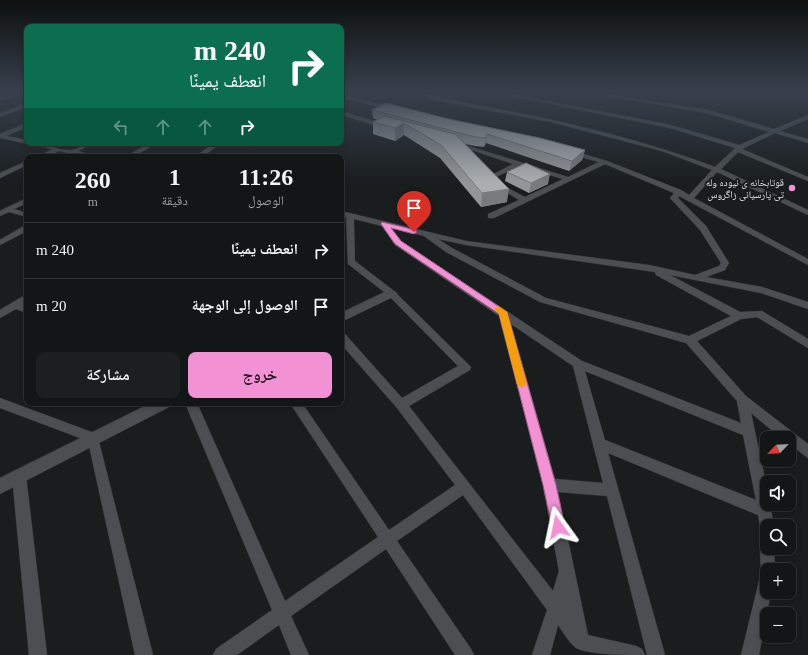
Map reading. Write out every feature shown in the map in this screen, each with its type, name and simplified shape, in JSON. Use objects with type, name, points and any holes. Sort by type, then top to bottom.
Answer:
[{"type":"street","points":[[372,123],[396,129]]},
{"type":"street","points":[[558,123],[664,150],[716,169],[808,213]]},
{"type":"street","points":[[649,123],[671,127],[738,148],[808,179]]},
{"type":"street","points":[[731,123],[808,146]]},
{"type":"street","points":[[748,123],[808,141]]},
{"type":"street","points":[[691,197],[716,169],[738,148],[768,133],[777,131],[796,123]]},
{"type":"street","points":[[0,136],[24,126]]},
{"type":"street","points":[[0,127],[14,131]]},
{"type":"street","points":[[0,136],[24,141]]},
{"type":"street","points":[[468,156],[454,144],[568,179]]},
{"type":"street","points":[[44,146],[81,154]]},
{"type":"street","points":[[72,152],[85,146]]},
{"type":"street","points":[[134,154],[148,146]]},
{"type":"street","points":[[202,154],[214,146]]},
{"type":"street","points":[[47,154],[58,149]]},
{"type":"street","points":[[559,149],[605,162],[691,197],[808,262]]},
{"type":"street","points":[[491,216],[605,162]]},
{"type":"street","points":[[490,178],[519,163]]},
{"type":"street","points":[[0,176],[24,164]]},
{"type":"street","points":[[484,172],[496,184],[524,200]]},
{"type":"street","points":[[679,192],[674,198],[694,215],[725,263],[722,268],[696,278]]},
{"type":"street","points":[[0,214],[24,202]]},
{"type":"street","points":[[8,210],[24,213]]},
{"type":"street","points":[[351,262],[345,214],[428,236],[466,243],[649,268],[762,290],[808,306]]},
{"type":"street","points":[[385,224],[398,243],[503,312],[578,364],[748,430]]},
{"type":"street","points":[[0,243],[24,230]]},
{"type":"street","points":[[428,236],[449,250],[543,300],[690,340],[742,399],[808,452]]},
{"type":"street","points":[[344,261],[351,262],[391,293],[466,367],[401,405]]},
{"type":"street","points":[[649,268],[739,316]]},
{"type":"street","points":[[344,316],[391,293]]},
{"type":"street","points":[[0,315],[24,299]]},
{"type":"street","points":[[14,305],[24,309]]},
{"type":"street","points":[[503,312],[550,485],[581,642]]},
{"type":"street","points":[[690,340],[739,316],[759,312],[808,344]]},
{"type":"street","points":[[344,339],[401,405],[581,642],[636,655]]},
{"type":"street","points":[[578,364],[601,444],[656,655]]},
{"type":"street","points":[[742,399],[760,487]]},
{"type":"street","points":[[0,403],[93,438]]},
{"type":"street","points":[[0,486],[158,406]]},
{"type":"street","points":[[192,406],[300,655]]},
{"type":"street","points":[[298,406],[463,654]]},
{"type":"street","points":[[93,438],[144,655]]},
{"type":"street","points":[[601,444],[760,509]]},
{"type":"street","points":[[19,476],[38,655]]},
{"type":"street","points":[[550,485],[613,490]]},
{"type":"street","points":[[222,655],[464,486]]},
{"type":"street","points":[[765,511],[766,519]]},
{"type":"street","points":[[541,655],[567,569]]},
{"type":"street","points":[[750,655],[762,599]]},
{"type":"building","points":[[375,123],[410,123],[455,134],[509,189],[482,193],[441,145],[404,123],[395,128]]},
{"type":"building","points":[[420,123],[466,123],[540,138],[585,150],[572,161],[487,134],[486,138],[476,137]]},
{"type":"building","points":[[526,163],[550,174],[531,183],[507,172]]},
{"type":"slow traffic","points":[[498,309],[503,312],[522,384]]},
{"type":"place","name":"قوتابخانه ی نیوده وله تی پارسیانی زاگروس","points":[[792,188]]},
{"type":"route","points":[[414,232],[385,224],[398,243],[503,312],[550,485],[558,527]]}]
